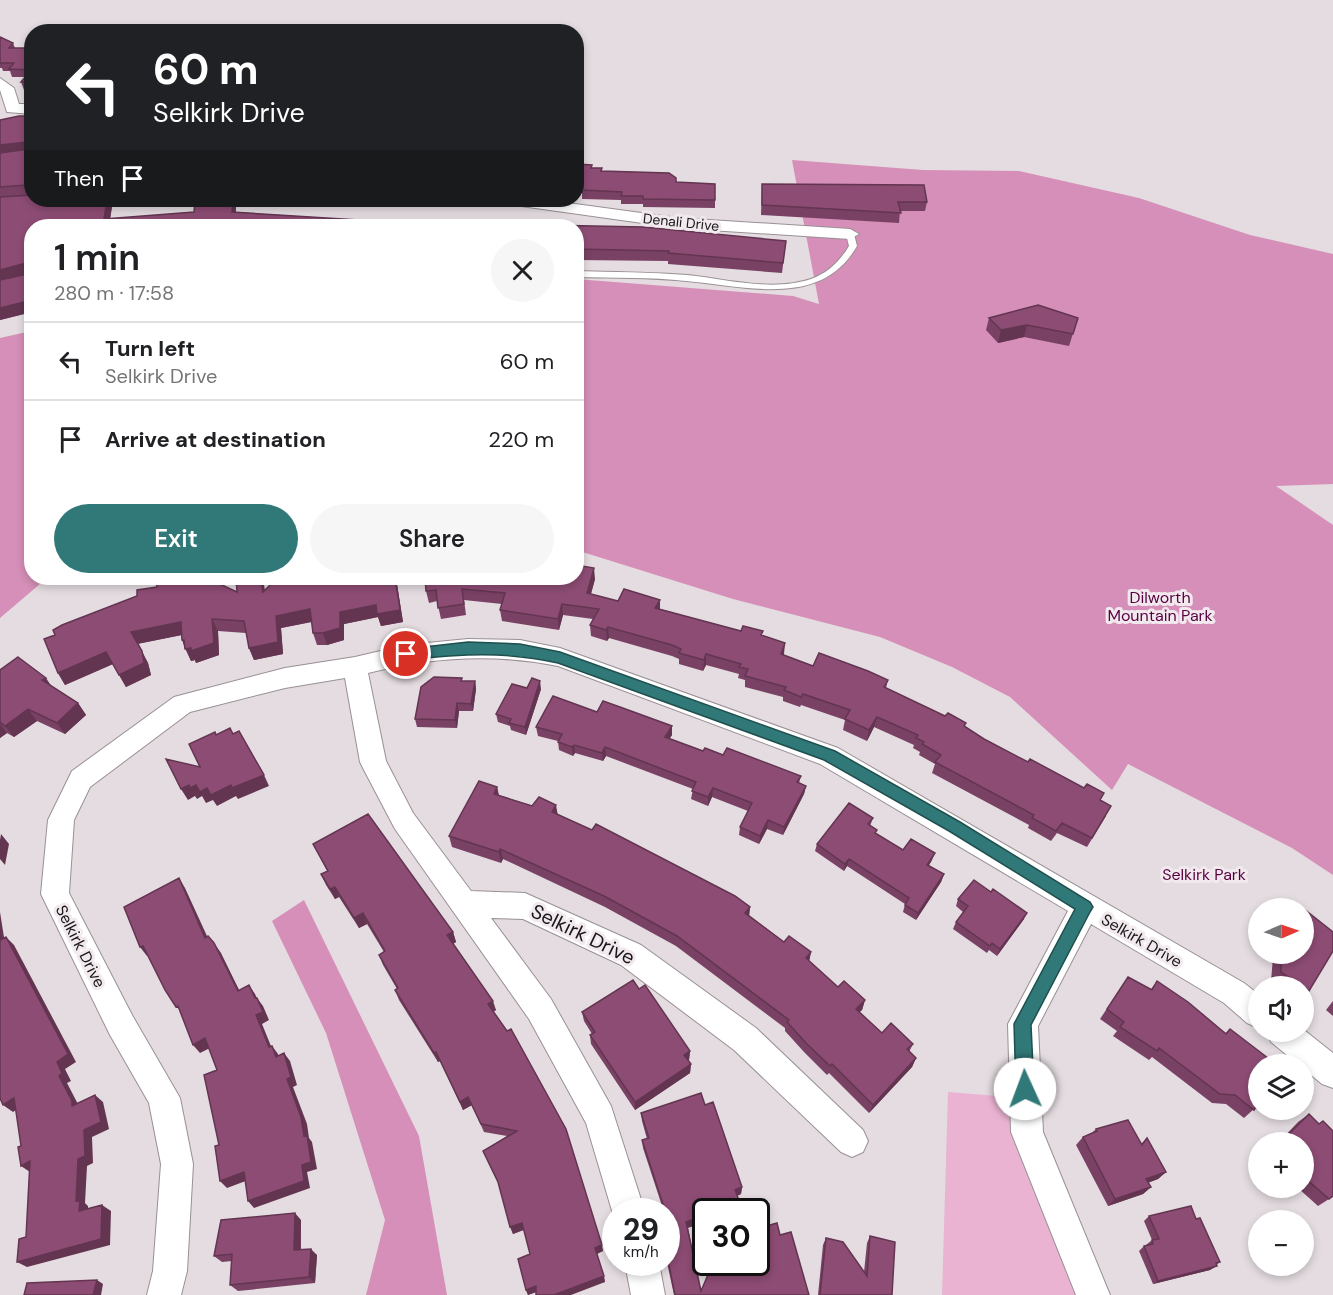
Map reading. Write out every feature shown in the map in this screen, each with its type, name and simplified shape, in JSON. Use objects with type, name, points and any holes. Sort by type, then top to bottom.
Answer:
[{"type":"street","points":[[0,82],[8,88],[6,110],[24,109]]},
{"type":"street","name":"Denali Drive","points":[[562,207],[678,224],[850,234]]},
{"type":"street","name":"Selkirk Drive","points":[[164,1295],[170,1271],[177,1164],[164,1098],[121,1025],[55,894],[61,820],[81,779],[183,704],[285,678],[355,667],[406,654],[468,648],[520,649],[560,657],[829,756],[955,827],[1085,907],[1234,993],[1248,1005]]},
{"type":"street","points":[[355,667],[373,762],[404,821],[540,1009],[600,1117],[624,1198]]},
{"type":"street","name":"Selkirk Drive","points":[[465,904],[525,906],[631,955],[745,1039],[852,1141]]},
{"type":"street","points":[[1085,907],[1023,1024],[1027,1132],[1093,1295]]},
{"type":"street","points":[[1294,1042],[1333,1073]]},
{"type":"street","points":[[644,1276],[648,1295]]},
{"type":"lane","points":[[584,274],[664,277],[753,284],[800,284],[827,275],[844,263],[853,246],[850,234]]},
{"type":"shaded area","points":[[948,1092],[1010,1097],[1013,1138],[1078,1295],[942,1295]]},
{"type":"green space","name":"Dilworth Mountain Park","points":[[792,160],[923,170],[1019,171],[1139,198],[1250,235],[1333,254],[1333,484],[1276,486],[1333,525],[1333,875],[1292,848],[1128,764],[1112,790],[1010,697],[952,667],[880,637],[733,599],[584,552],[584,280],[793,296],[819,304]]},
{"type":"green space","points":[[24,333],[24,585],[39,585],[0,618],[0,338]]},
{"type":"green space","points":[[304,900],[419,1136],[447,1295],[366,1295],[385,1220],[326,1033],[272,921]]},
{"type":"building","points":[[0,37],[13,43],[9,48],[24,48],[24,70],[9,69],[14,63],[0,63]]},
{"type":"building","points":[[24,116],[24,142],[0,145],[0,120]]},
{"type":"building","points":[[24,150],[24,185],[0,187],[0,153]]},
{"type":"building","points":[[584,164],[592,165],[591,168],[602,168],[601,171],[669,173],[676,178],[676,182],[715,184],[715,200],[643,199],[643,196],[621,196],[622,192],[584,190]]},
{"type":"building","points":[[762,184],[924,185],[927,202],[898,202],[901,213],[762,205]]},
{"type":"building","points":[[24,196],[24,207],[106,207],[104,219],[24,219],[24,264],[0,270],[0,197]]},
{"type":"building","points":[[194,207],[232,207],[232,212],[343,219],[104,219],[194,212]]},
{"type":"building","points":[[584,226],[643,227],[786,241],[783,263],[668,253],[669,251],[584,249]]},
{"type":"building","points":[[24,275],[24,302],[0,308],[0,280]]},
{"type":"building","points":[[1038,305],[1078,318],[1073,334],[1027,325],[1001,330],[989,318]]},
{"type":"building","points":[[584,566],[594,568],[587,593],[618,601],[624,589],[660,600],[655,608],[741,631],[743,626],[763,631],[761,635],[785,643],[781,654],[813,666],[819,653],[868,671],[888,680],[884,687],[945,716],[948,713],[966,723],[964,726],[984,739],[1028,762],[1030,759],[1084,788],[1087,784],[1104,793],[1100,800],[1111,806],[1092,838],[1062,823],[1056,831],[1032,818],[1034,815],[935,762],[941,755],[922,744],[924,742],[916,738],[918,735],[877,717],[869,730],[845,719],[850,710],[803,694],[801,697],[784,690],[786,687],[745,676],[748,669],[739,667],[741,664],[706,654],[704,660],[679,653],[681,649],[672,645],[608,627],[606,630],[590,625],[599,609],[562,604],[558,619],[500,610],[505,593],[462,589],[464,604],[438,608],[436,590],[426,591],[426,585],[584,585]]},
{"type":"building","points":[[157,585],[222,585],[237,592],[236,585],[262,585],[263,592],[270,585],[396,585],[400,610],[377,614],[376,605],[340,612],[340,628],[323,633],[313,633],[310,609],[276,616],[278,642],[249,648],[244,621],[212,619],[214,643],[191,651],[191,648],[185,649],[181,622],[131,632],[142,651],[144,663],[119,675],[106,652],[58,673],[44,639],[55,635],[53,630],[137,596],[137,590],[157,587]]},
{"type":"building","points":[[18,657],[46,678],[42,680],[78,703],[57,723],[28,709],[5,726],[0,722],[0,670]]},
{"type":"building","points":[[434,677],[475,681],[471,704],[457,703],[455,720],[415,719],[421,687]]},
{"type":"building","points":[[532,678],[540,681],[525,727],[509,723],[511,719],[496,714],[512,684],[527,688]]},
{"type":"building","points":[[553,696],[597,712],[603,701],[620,707],[672,726],[665,737],[703,751],[705,748],[723,755],[727,748],[801,776],[797,782],[806,786],[784,827],[768,820],[760,836],[740,827],[752,803],[713,788],[708,797],[692,791],[696,782],[605,747],[602,753],[558,742],[562,734],[536,727]]},
{"type":"building","points":[[230,728],[233,734],[239,731],[264,775],[232,788],[231,785],[211,795],[207,788],[200,792],[196,785],[190,788],[189,785],[181,789],[166,759],[200,767],[189,744]]},
{"type":"building","points":[[479,781],[497,787],[494,794],[532,806],[539,797],[556,805],[552,812],[592,830],[596,824],[735,896],[750,907],[745,913],[784,942],[789,936],[811,952],[806,958],[838,987],[844,981],[865,1000],[856,1009],[882,1033],[891,1023],[913,1044],[907,1049],[916,1058],[873,1105],[832,1064],[830,1066],[806,1043],[787,1022],[789,1020],[677,936],[604,896],[500,849],[499,852],[449,836]]},
{"type":"building","points":[[849,803],[873,818],[868,824],[877,830],[875,833],[903,850],[911,839],[935,853],[927,865],[944,874],[918,913],[905,905],[909,898],[849,859],[845,864],[817,844]]},
{"type":"building","points":[[368,814],[453,932],[447,935],[493,1001],[488,1004],[507,1031],[511,1029],[566,1129],[602,1245],[595,1248],[602,1276],[604,1276],[554,1295],[536,1295],[536,1286],[526,1290],[518,1259],[530,1254],[522,1223],[510,1227],[498,1182],[483,1151],[517,1131],[481,1124],[468,1097],[460,1102],[436,1052],[434,1053],[395,990],[398,988],[379,955],[385,951],[363,913],[354,918],[335,887],[330,889],[321,874],[328,871],[313,844]]},
{"type":"building","points":[[179,878],[205,938],[208,936],[214,943],[238,991],[249,985],[257,998],[263,1012],[256,1015],[269,1047],[272,1046],[276,1057],[284,1053],[291,1077],[287,1079],[301,1117],[304,1136],[307,1135],[311,1162],[302,1165],[304,1181],[248,1201],[244,1172],[220,1181],[215,1146],[219,1145],[204,1075],[217,1070],[205,1038],[193,1045],[178,1006],[176,1007],[165,990],[143,946],[140,947],[124,907]]},
{"type":"building","points":[[974,880],[991,892],[993,889],[1027,913],[1000,949],[992,943],[990,946],[956,922],[968,906],[958,899]]},
{"type":"building","points":[[1314,917],[1333,932],[1333,951],[1314,983],[1314,976],[1287,976],[1281,972],[1281,964],[1314,964]]},
{"type":"building","points":[[6,937],[68,1054],[57,1062],[62,1073],[59,1076],[72,1101],[72,1106],[95,1095],[101,1122],[84,1130],[85,1156],[78,1159],[76,1201],[80,1200],[79,1211],[102,1205],[101,1239],[17,1262],[19,1239],[26,1237],[30,1161],[21,1166],[18,1147],[21,1146],[14,1098],[3,1105],[0,1098],[0,940]]},
{"type":"building","points":[[1128,977],[1152,990],[1157,981],[1188,1002],[1226,1034],[1230,1029],[1263,1054],[1248,1054],[1248,1105],[1235,1095],[1220,1094],[1159,1048],[1157,1051],[1120,1027],[1124,1022],[1107,1009]]},
{"type":"building","points":[[633,980],[639,989],[645,985],[690,1051],[684,1055],[691,1064],[635,1102],[590,1035],[595,1032],[582,1012]]},
{"type":"building","points":[[701,1093],[705,1105],[713,1102],[742,1187],[735,1190],[738,1198],[692,1198],[692,1220],[686,1222],[692,1250],[692,1276],[698,1276],[701,1291],[707,1276],[770,1276],[770,1225],[777,1223],[780,1235],[791,1232],[809,1295],[675,1295],[671,1276],[680,1276],[680,1198],[661,1198],[642,1140],[649,1138],[641,1113]]},
{"type":"building","points":[[1314,1119],[1319,1124],[1323,1121],[1333,1131],[1333,1196],[1329,1199],[1314,1186],[1314,1132],[1291,1132],[1303,1120]]},
{"type":"building","points":[[1128,1120],[1142,1145],[1147,1138],[1166,1172],[1146,1179],[1151,1187],[1115,1199],[1083,1137],[1097,1131],[1096,1129]]},
{"type":"building","points":[[1191,1206],[1196,1219],[1200,1218],[1220,1262],[1216,1263],[1217,1266],[1158,1281],[1144,1246],[1153,1244],[1152,1240],[1159,1239],[1149,1216]]},
{"type":"building","points":[[295,1213],[294,1250],[311,1249],[309,1277],[230,1285],[232,1254],[214,1256],[221,1220]]},
{"type":"building","points":[[870,1236],[895,1242],[892,1295],[820,1295],[826,1238],[843,1242],[867,1276]]},
{"type":"building","points":[[97,1280],[93,1295],[24,1295],[27,1283]]},
{"type":"route","points":[[406,654],[468,648],[520,649],[560,657],[829,756],[955,827],[1085,907],[1023,1024],[1025,1089]]},
{"type":"park label","name":"Selkirk Park","points":[[1204,874]]}]
